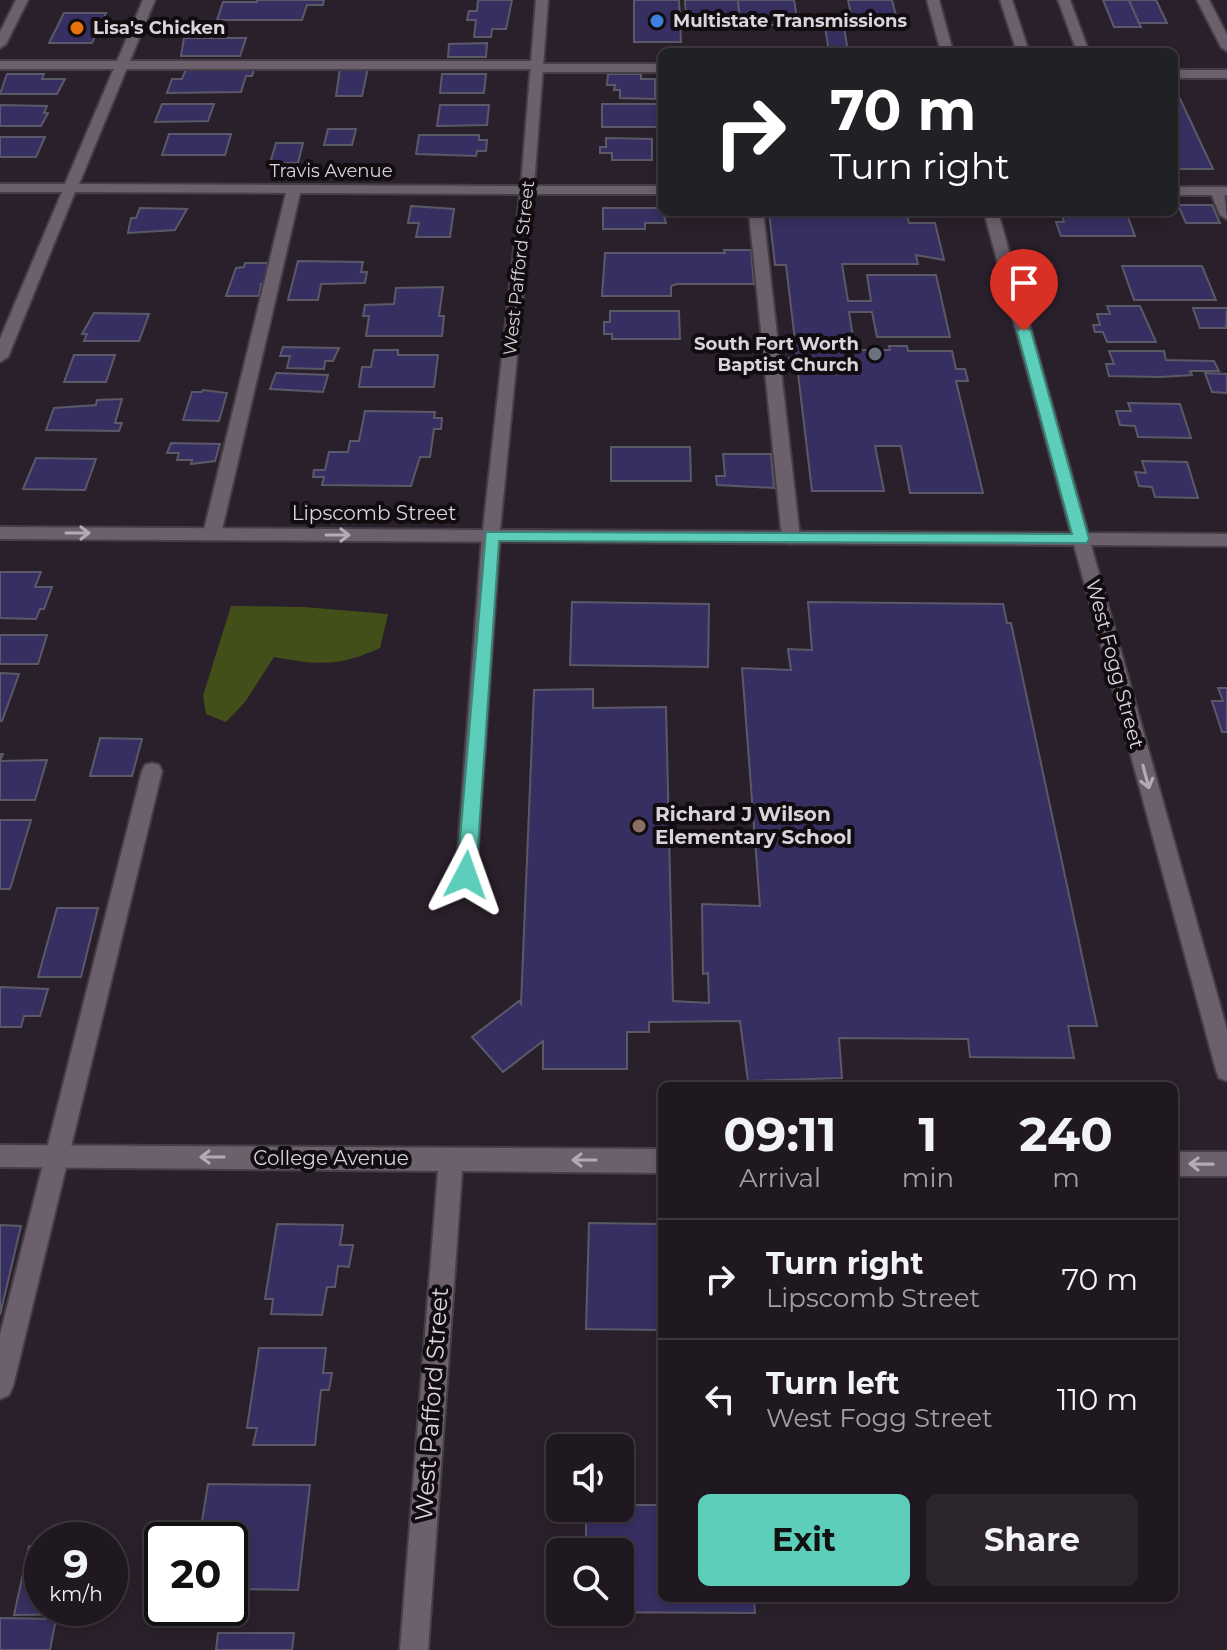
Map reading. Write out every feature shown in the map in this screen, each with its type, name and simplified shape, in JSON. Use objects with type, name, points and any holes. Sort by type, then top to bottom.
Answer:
[{"type":"street","points":[[0,44],[6,20],[22,0]]},
{"type":"street","points":[[0,357],[149,0]]},
{"type":"street","name":"West Pafford Street","points":[[466,875],[491,536],[527,189],[542,0]]},
{"type":"street","points":[[933,0],[946,48]]},
{"type":"street","points":[[1006,0],[1022,48]]},
{"type":"street","points":[[1064,0],[1082,48]]},
{"type":"street","points":[[1203,0],[1227,47]]},
{"type":"street","points":[[0,65],[658,68]]},
{"type":"street","points":[[1178,74],[1227,74]]},
{"type":"street","name":"Travis Avenue","points":[[0,188],[658,190]]},
{"type":"street","points":[[212,534],[294,189]]},
{"type":"street","points":[[1178,191],[1222,191],[1227,215]]},
{"type":"street","points":[[756,216],[791,538]]},
{"type":"street","name":"West Fogg Street","points":[[992,216],[1227,1070]]},
{"type":"street","name":"Lipscomb Street","points":[[0,533],[1227,540]]},
{"type":"street","points":[[0,1386],[152,771]]},
{"type":"street","name":"College Avenue","points":[[0,1156],[658,1161]]},
{"type":"street","name":"West Pafford Street","points":[[414,1650],[451,1159]]},
{"type":"street","points":[[1178,1164],[1227,1164]]},
{"type":"green space","points":[[231,606],[303,607],[388,614],[380,648],[352,659],[328,663],[274,657],[245,702],[226,722],[206,714],[203,696]]},
{"type":"building","points":[[324,0],[323,5],[307,5],[302,20],[217,20],[223,2]]},
{"type":"building","points":[[478,0],[512,0],[506,29],[492,29],[491,37],[474,37],[476,20],[467,20],[469,11],[477,11]]},
{"type":"building","name":"Multistate Transmissions","points":[[634,0],[679,0],[681,42],[634,42]]},
{"type":"building","points":[[685,0],[738,0],[740,19],[686,19]]},
{"type":"building","points":[[738,0],[794,0],[798,25],[745,25],[744,19],[740,19]]},
{"type":"building","points":[[848,0],[892,0],[897,20],[852,20]]},
{"type":"building","points":[[1103,0],[1129,0],[1141,27],[1114,27]]},
{"type":"building","points":[[1129,0],[1156,0],[1167,23],[1139,23]]},
{"type":"building","name":"Lisa's Chicken","points":[[64,13],[106,13],[92,43],[49,43]]},
{"type":"building","points":[[825,27],[844,27],[847,48],[828,48]]},
{"type":"building","points":[[184,38],[246,38],[240,56],[181,56]]},
{"type":"building","points":[[487,43],[486,57],[448,57],[449,44]]},
{"type":"building","points":[[340,68],[368,68],[362,96],[336,96]]},
{"type":"building","points":[[186,69],[254,70],[252,76],[246,76],[241,92],[167,93],[172,79],[182,79]]},
{"type":"building","points":[[7,74],[44,74],[42,79],[65,79],[57,94],[0,94]]},
{"type":"building","points":[[442,74],[486,74],[484,93],[440,93]]},
{"type":"building","points":[[608,74],[641,74],[641,79],[655,79],[655,99],[620,98],[620,90],[614,90],[615,85],[607,85]]},
{"type":"building","points":[[1178,94],[1213,169],[1178,169]]},
{"type":"building","points":[[162,104],[214,104],[208,121],[155,122]]},
{"type":"building","points":[[602,104],[658,104],[658,127],[602,127]]},
{"type":"building","points":[[0,105],[47,106],[44,113],[48,113],[41,126],[0,126]]},
{"type":"building","points":[[440,105],[489,105],[487,125],[437,126]]},
{"type":"building","points":[[328,129],[356,129],[352,145],[324,145]]},
{"type":"building","points":[[169,134],[231,134],[225,155],[162,155]]},
{"type":"building","points":[[419,135],[479,135],[479,140],[487,140],[486,151],[477,151],[476,156],[416,154]]},
{"type":"building","points":[[0,137],[45,137],[36,157],[0,157]]},
{"type":"building","points":[[606,138],[652,139],[652,160],[612,160],[612,153],[600,153],[600,147],[606,147]]},
{"type":"building","points":[[276,143],[303,143],[298,163],[270,163]]},
{"type":"building","points":[[1178,205],[1212,205],[1220,223],[1186,223]]},
{"type":"building","points":[[411,206],[454,209],[450,237],[416,237],[419,223],[408,223]]},
{"type":"building","points":[[140,208],[187,209],[175,230],[128,233],[131,218],[136,218]]},
{"type":"building","points":[[603,208],[658,208],[658,216],[664,216],[666,223],[645,223],[645,229],[603,229]]},
{"type":"building","name":"South Fort Worth Baptist Church","points":[[769,216],[907,216],[909,223],[935,223],[944,260],[916,255],[918,264],[842,264],[848,301],[871,301],[867,275],[936,275],[950,337],[877,337],[872,312],[849,312],[855,350],[890,350],[889,346],[907,346],[908,351],[952,351],[956,369],[965,369],[968,381],[956,381],[983,493],[910,493],[901,446],[875,446],[884,491],[812,491],[797,365],[790,365],[789,358],[797,358],[786,265],[775,265]]},
{"type":"building","points":[[1062,216],[1128,216],[1135,236],[1061,236],[1056,222],[1064,222]]},
{"type":"building","points":[[724,250],[751,250],[754,284],[677,284],[671,286],[671,296],[602,296],[605,253],[725,253]]},
{"type":"building","points":[[298,261],[363,262],[361,272],[367,272],[365,283],[321,284],[318,300],[288,300]]},
{"type":"building","points":[[245,263],[273,263],[268,284],[261,284],[259,296],[226,296],[236,268],[244,267]]},
{"type":"building","points":[[1122,266],[1202,266],[1216,300],[1134,300]]},
{"type":"building","points":[[443,287],[439,316],[444,316],[442,336],[366,336],[369,316],[363,316],[365,305],[394,304],[396,288]]},
{"type":"building","points":[[1107,306],[1140,306],[1156,342],[1107,342],[1103,332],[1095,332],[1093,325],[1100,325],[1097,314],[1110,314]]},
{"type":"building","points":[[1193,308],[1227,308],[1226,328],[1200,328]]},
{"type":"building","points":[[610,311],[679,311],[680,339],[612,339],[612,334],[604,334],[604,322],[610,322]]},
{"type":"building","points":[[94,313],[149,314],[139,341],[84,341],[87,334],[82,334]]},
{"type":"building","points":[[283,347],[339,348],[333,361],[325,361],[324,369],[287,368],[290,356],[280,356]]},
{"type":"building","points":[[374,350],[398,350],[398,355],[438,355],[434,387],[359,387],[362,367],[371,367]]},
{"type":"building","points":[[1109,351],[1164,351],[1166,360],[1214,361],[1219,371],[1190,371],[1192,375],[1160,377],[1109,376],[1106,364],[1114,364]]},
{"type":"building","points":[[74,355],[115,355],[106,382],[64,382]]},
{"type":"building","points":[[276,373],[328,375],[323,392],[270,389]]},
{"type":"building","points":[[1205,373],[1227,374],[1227,393],[1212,392]]},
{"type":"building","points":[[192,392],[227,393],[219,421],[183,420]]},
{"type":"building","points":[[122,399],[115,423],[122,423],[119,431],[46,430],[54,408],[96,405],[97,400]]},
{"type":"building","points":[[1128,403],[1180,404],[1191,438],[1138,437],[1135,426],[1120,425],[1116,411],[1131,411]]},
{"type":"building","points":[[365,411],[435,412],[434,418],[442,418],[441,429],[434,429],[430,457],[420,457],[411,486],[322,485],[324,477],[313,477],[314,470],[325,470],[329,452],[348,452],[350,441],[359,441]]},
{"type":"building","points":[[171,443],[220,444],[215,461],[191,464],[192,460],[177,460],[179,453],[167,453]]},
{"type":"building","points":[[611,447],[690,447],[691,481],[611,481]]},
{"type":"building","points":[[723,454],[771,454],[774,488],[717,485],[716,476],[725,476]]},
{"type":"building","points":[[36,458],[96,459],[85,490],[23,489]]},
{"type":"building","points":[[1142,461],[1187,462],[1198,498],[1155,497],[1152,487],[1139,486],[1135,472],[1146,473]]},
{"type":"building","points":[[0,572],[41,572],[35,587],[52,587],[44,609],[40,609],[36,619],[0,618]]},
{"type":"building","points":[[572,602],[709,604],[708,667],[570,665]]},
{"type":"building","points":[[808,602],[1003,604],[1007,623],[1011,623],[1097,1026],[1068,1026],[1074,1058],[970,1057],[968,1039],[839,1038],[842,1078],[748,1081],[740,1021],[649,1022],[649,1032],[627,1032],[627,1069],[543,1069],[543,1041],[503,1072],[472,1037],[519,1001],[521,1004],[534,690],[593,689],[593,708],[666,707],[673,1001],[709,1003],[708,973],[703,974],[702,904],[760,906],[742,668],[791,670],[788,649],[812,650]]},
{"type":"building","points":[[0,635],[47,635],[38,664],[0,664]]},
{"type":"building","points":[[0,673],[19,674],[2,721],[0,721]]},
{"type":"building","points":[[1218,688],[1227,688],[1227,732],[1222,732],[1212,701],[1223,701]]},
{"type":"building","points":[[100,738],[142,739],[132,776],[90,776]]},
{"type":"building","points":[[47,760],[35,800],[0,800],[0,761]]},
{"type":"building","points":[[0,820],[31,820],[10,889],[0,889]]},
{"type":"building","points":[[57,908],[98,908],[81,977],[38,977]]},
{"type":"building","points":[[0,987],[48,989],[40,1016],[24,1016],[21,1027],[0,1027]]},
{"type":"building","points":[[589,1223],[658,1224],[658,1330],[586,1329]]},
{"type":"building","points":[[277,1224],[343,1225],[340,1245],[353,1245],[349,1267],[338,1266],[335,1287],[327,1287],[322,1315],[271,1314],[273,1299],[265,1299]]},
{"type":"building","points":[[0,1225],[21,1226],[0,1315]]},
{"type":"building","points":[[259,1348],[326,1348],[323,1373],[332,1373],[329,1390],[321,1390],[315,1445],[253,1445],[257,1428],[247,1428]]},
{"type":"building","points":[[208,1484],[310,1485],[298,1590],[248,1589],[248,1522],[202,1522]]},
{"type":"building","points":[[634,1505],[658,1505],[658,1602],[754,1602],[755,1613],[634,1612],[634,1538],[586,1538],[586,1522],[634,1522]]},
{"type":"building","points":[[24,1569],[24,1615],[14,1615]]},
{"type":"building","points":[[0,1618],[24,1618],[24,1626],[55,1626],[50,1650],[0,1650]]},
{"type":"building","points":[[218,1633],[294,1633],[292,1650],[216,1650]]},
{"type":"place","name":"Multistate Transmissions","points":[[657,21]]},
{"type":"place","name":"Lisa's Chicken","points":[[77,28]]},
{"type":"place","name":"South Fort Worth Baptist Church","points":[[875,354]]},
{"type":"place","name":"Richard J Wilson Elementary School","points":[[639,826]]},
{"type":"route","points":[[466,875],[491,536],[1081,539],[1024,331]]}]
